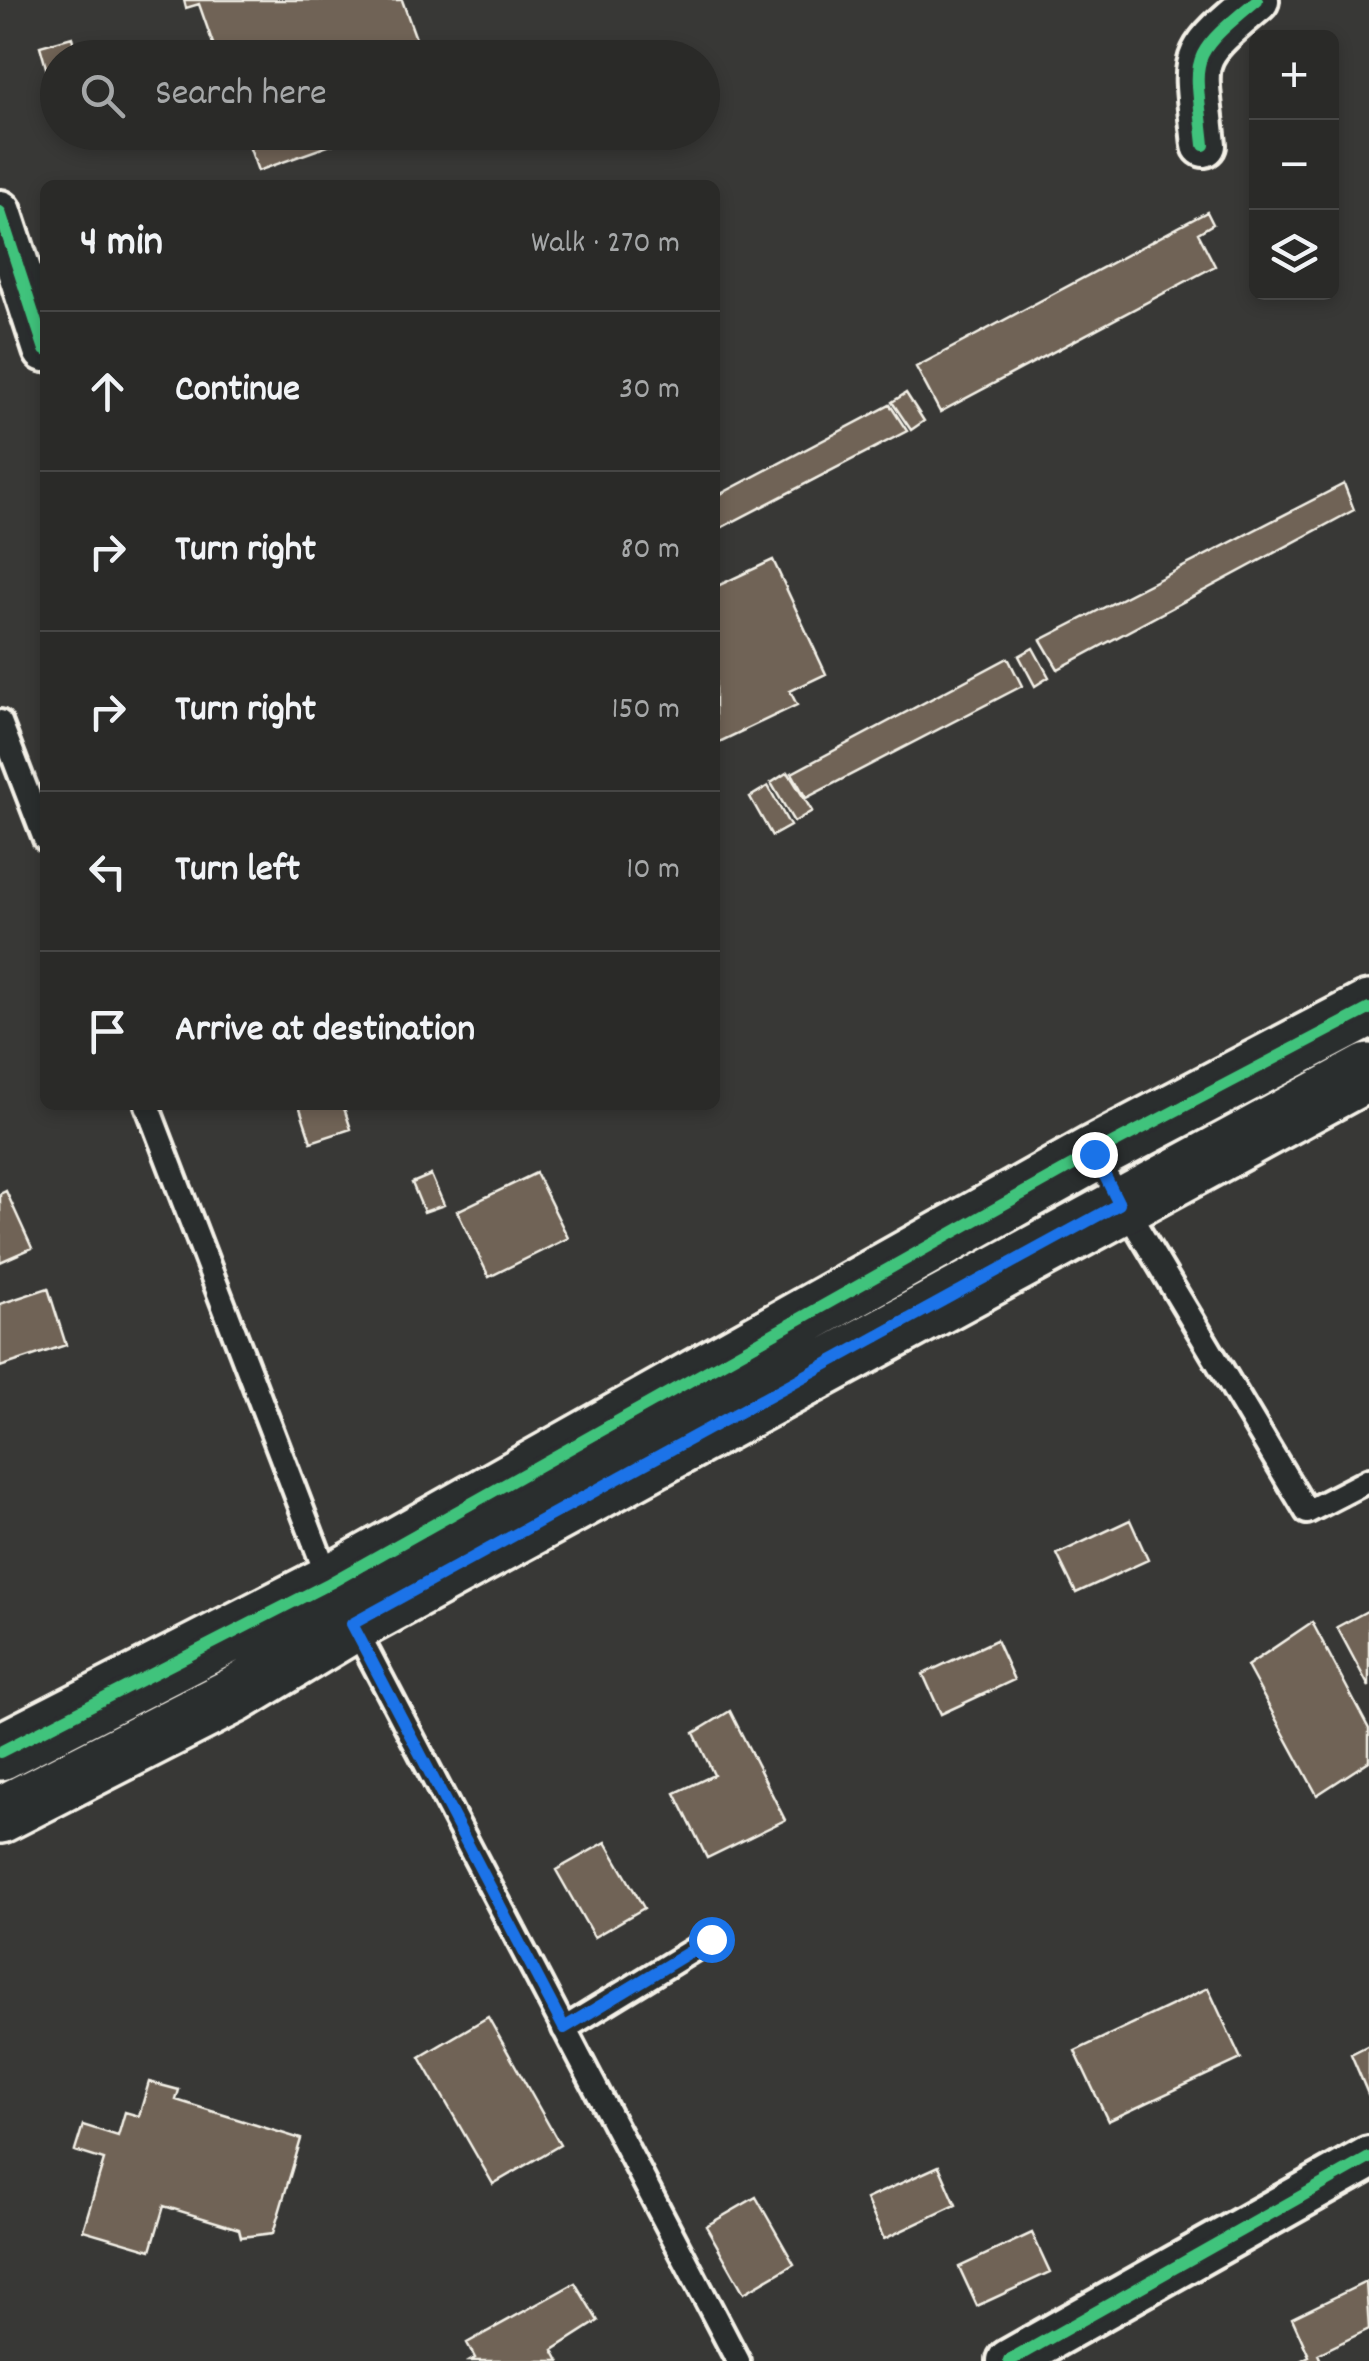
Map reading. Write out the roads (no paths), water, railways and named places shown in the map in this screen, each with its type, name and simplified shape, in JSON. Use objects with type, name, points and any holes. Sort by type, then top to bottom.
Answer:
[{"type":"street","points":[[1204,144],[1199,56],[1209,40],[1257,0]]},
{"type":"street","points":[[0,212],[40,335]]},
{"type":"street","points":[[0,1816],[235,1695],[341,1603],[1094,1154],[1369,1008]]},
{"type":"street","points":[[0,1752],[341,1603],[1369,1072]]},
{"type":"street","points":[[1009,2361],[1369,2158]]},
{"type":"lane","points":[[0,722],[40,827]]},
{"type":"lane","points":[[149,1110],[341,1603],[738,2361]]},
{"type":"lane","points":[[1094,1154],[1119,1204],[1307,1512],[1369,1480]]},
{"type":"lane","points":[[564,2028],[711,1939]]}]
